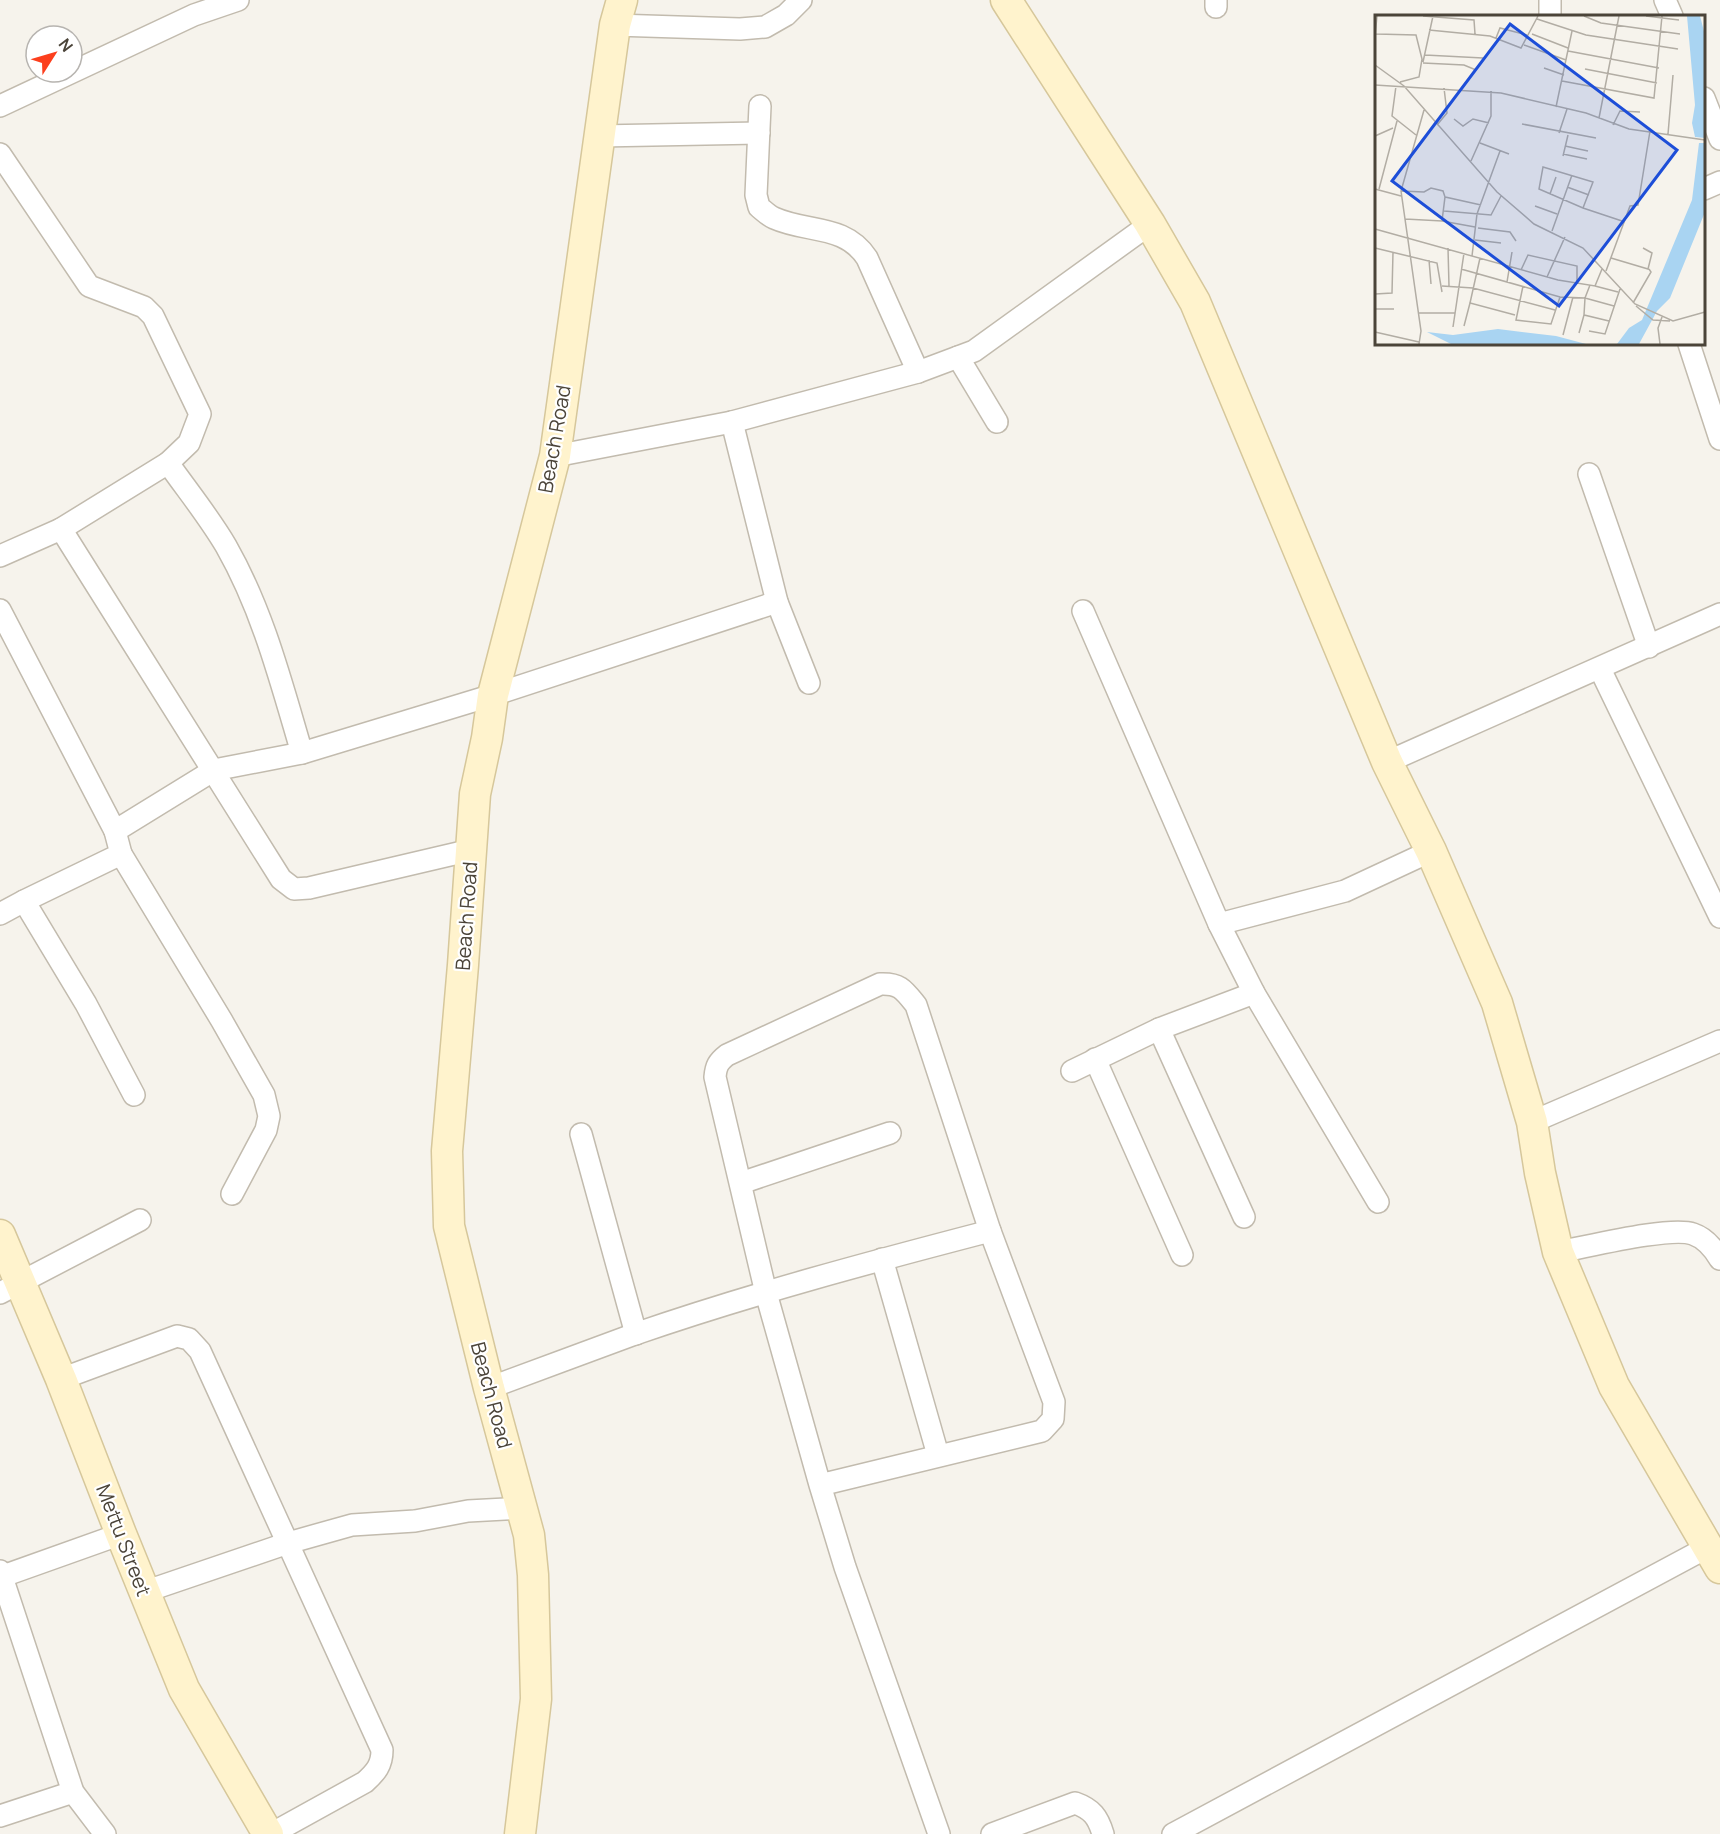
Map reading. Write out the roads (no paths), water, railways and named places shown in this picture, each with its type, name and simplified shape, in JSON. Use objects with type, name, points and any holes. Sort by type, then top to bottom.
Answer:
[{"type":"street","points":[[0,106],[194,15],[238,0]]},
{"type":"street","points":[[618,12],[740,29],[765,27],[786,15],[801,0]]},
{"type":"street","points":[[1006,0],[1150,224],[1195,302],[1387,762],[1431,851],[1497,1004],[1532,1122],[1540,1173],[1558,1252],[1614,1386],[1714,1557],[1173,1834]]},
{"type":"street","points":[[1665,0],[1672,15]]},
{"type":"street","name":"Beach Road","points":[[520,1834],[536,1699],[533,1575],[529,1535],[489,1388],[449,1226],[447,1151],[464,965],[475,794],[487,738],[493,694],[555,456],[618,12]]},
{"type":"street","points":[[1705,101],[1720,140]]},
{"type":"street","points":[[760,106],[756,195],[759,207],[773,218],[847,238],[860,247],[918,372]]},
{"type":"street","points":[[599,136],[759,133]]},
{"type":"street","points":[[0,154],[89,286],[144,307],[153,316],[200,414],[189,443],[168,463],[61,529],[0,556]]},
{"type":"street","points":[[1705,189],[1720,182]]},
{"type":"street","points":[[555,456],[732,422],[918,372],[974,351],[1150,224]]},
{"type":"street","points":[[1689,345],[1720,439]]},
{"type":"street","points":[[958,357],[997,422]]},
{"type":"street","points":[[732,422],[777,602],[809,683]]},
{"type":"street","points":[[168,463],[225,544],[246,585],[267,633],[302,753]]},
{"type":"street","points":[[1589,474],[1649,647]]},
{"type":"street","points":[[61,529],[281,879],[294,889],[309,888],[471,850]]},
{"type":"street","points":[[116,831],[214,770],[302,753],[777,602]]},
{"type":"street","points":[[0,610],[116,831],[121,854],[264,1095],[269,1116],[266,1130],[232,1194]]},
{"type":"street","points":[[1083,611],[1219,924],[1254,993],[1378,1202]]},
{"type":"street","points":[[1387,762],[1720,614]]},
{"type":"street","points":[[1600,669],[1720,917]]},
{"type":"street","points":[[1219,924],[1345,891],[1431,851]]},
{"type":"street","points":[[0,914],[24,900],[121,854]]},
{"type":"street","points":[[24,900],[86,1004],[134,1095]]},
{"type":"street","points":[[820,1485],[1042,1431],[1053,1419],[1054,1402],[990,1231],[916,1005],[904,990],[894,983],[880,984],[727,1055],[719,1061],[716,1077],[766,1293],[820,1485],[845,1567],[939,1834]]},
{"type":"street","points":[[1072,1071],[1159,1029],[1254,993]]},
{"type":"street","points":[[1159,1029],[1244,1217]]},
{"type":"street","points":[[1532,1122],[1720,1041]]},
{"type":"street","points":[[1095,1059],[1182,1255]]},
{"type":"street","points":[[741,1183],[890,1132]]},
{"type":"street","points":[[581,1134],[636,1334]]},
{"type":"street","points":[[10,1289],[140,1220]]},
{"type":"street","points":[[489,1388],[636,1334],[766,1293],[882,1259],[990,1231]]},
{"type":"street","points":[[1558,1252],[1675,1231],[1694,1234],[1713,1248],[1720,1259]]},
{"type":"street","name":"Mettu Street","points":[[0,1235],[10,1289],[62,1379],[121,1534],[184,1689],[269,1834]]},
{"type":"street","points":[[882,1259],[938,1455]]},
{"type":"street","points":[[62,1379],[177,1336],[189,1339],[200,1350],[382,1750],[382,1762],[376,1772],[365,1782],[269,1834]]},
{"type":"street","points":[[144,1592],[352,1524],[415,1521],[468,1511],[522,1508]]},
{"type":"street","points":[[105,1834],[73,1792],[1,1573],[121,1534]]},
{"type":"street","points":[[0,1816],[73,1792]]},
{"type":"street","points":[[992,1834],[1076,1803],[1088,1808],[1099,1820],[1103,1834]]}]
